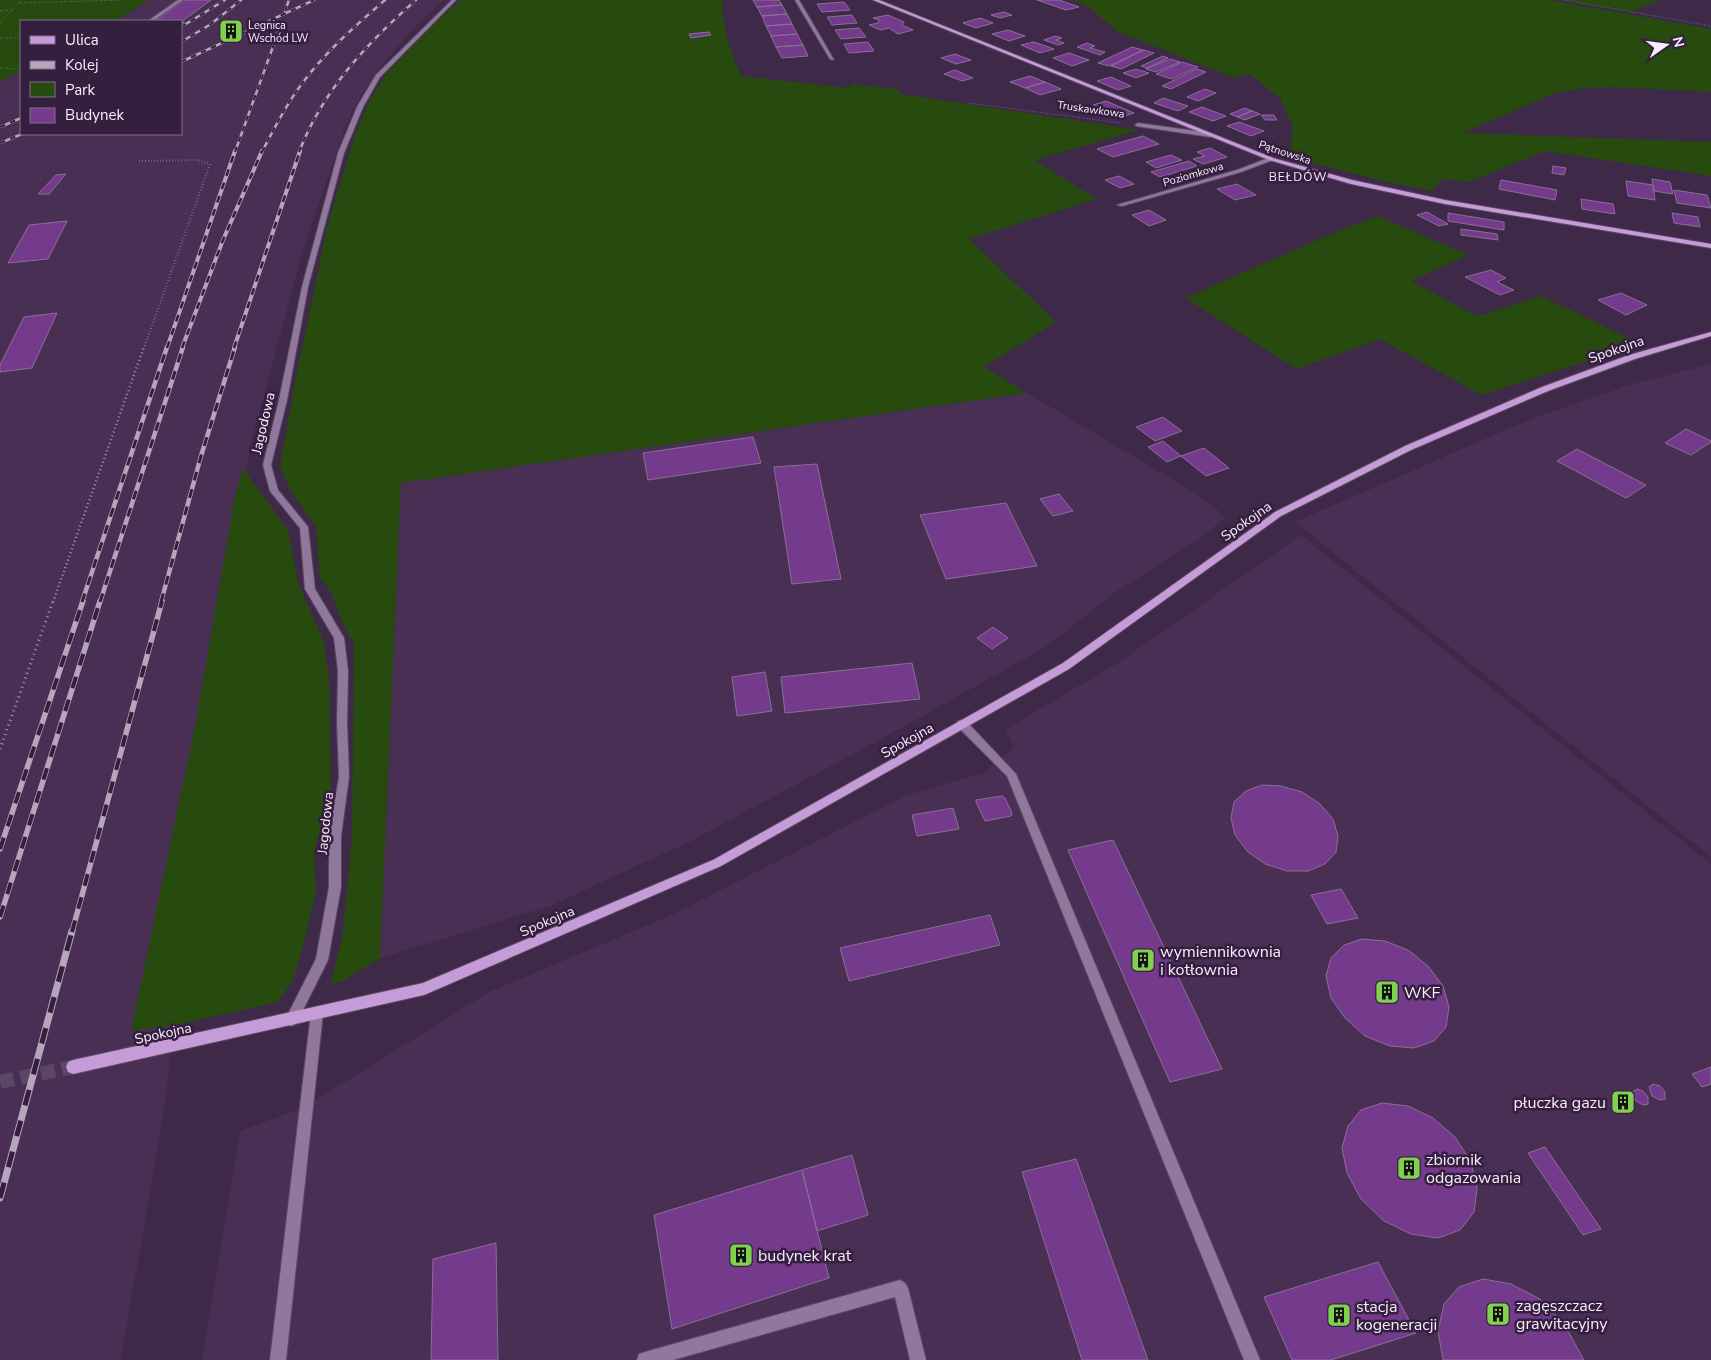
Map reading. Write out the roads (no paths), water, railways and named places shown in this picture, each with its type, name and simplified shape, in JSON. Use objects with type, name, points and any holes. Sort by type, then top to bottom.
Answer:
[{"type":"street","points":[[151,20],[181,0]]},
{"type":"street","name":"Jagodowa","points":[[291,1020],[322,960],[335,887],[335,836],[344,777],[343,671],[339,638],[310,589],[304,527],[274,491],[267,465],[283,400],[307,278],[342,153],[360,107],[378,76],[454,0]]},
{"type":"street","points":[[797,0],[832,59]]},
{"type":"street","name":"Pątnowska","points":[[875,0],[1271,159],[1351,182],[1445,202],[1711,246]]},
{"type":"street","name":"Truskawkowa","points":[[1138,126],[1210,135]]},
{"type":"street","name":"Poziomkowa","points":[[1120,205],[1239,172],[1271,159]]},
{"type":"street","name":"Spokojna","points":[[73,1067],[424,989],[717,863],[1066,666],[1287,510],[1408,448],[1545,389],[1632,357],[1711,334]]},
{"type":"street","points":[[962,724],[1011,774],[1252,1360]]},
{"type":"street","points":[[278,1360],[317,1013]]},
{"type":"street","points":[[645,1360],[900,1288],[918,1360]]},
{"type":"tunnel","points":[[0,1082],[73,1067]]},
{"type":"railway","points":[[182,26],[225,0]]},
{"type":"railway","points":[[182,41],[211,24],[241,0]]},
{"type":"railway","points":[[285,11],[289,0]]},
{"type":"railway","points":[[182,62],[314,0]]},
{"type":"railway","points":[[262,152],[285,109],[310,73],[340,40],[385,0]]},
{"type":"railway","points":[[299,152],[321,108],[348,69],[380,33],[416,0]]},
{"type":"railway","points":[[235,152],[279,30]]},
{"type":"railway","points":[[0,127],[20,118]]},
{"type":"railway","points":[[0,143],[20,135]]},
{"type":"railway","points":[[167,348],[235,151]]},
{"type":"railway","points":[[182,348],[223,240],[262,151]]},
{"type":"railway","points":[[234,348],[300,151]]},
{"type":"railway","points":[[82,602],[167,347]]},
{"type":"railway","points":[[100,602],[183,347]]},
{"type":"railway","points":[[161,602],[201,456],[235,347]]},
{"type":"railway","points":[[0,849],[83,601]]},
{"type":"railway","points":[[0,917],[100,601]]},
{"type":"railway","points":[[72,932],[162,601]]},
{"type":"railway","points":[[0,1198],[72,931]]},
{"type":"place","name":"Legnica Wschód LW","points":[[231,31]]},
{"type":"place","name":"wymiennikownia i kotłownia","points":[[1143,960]]},
{"type":"place","name":"WKF","points":[[1387,992]]},
{"type":"place","name":"płuczka gazu","points":[[1623,1102]]},
{"type":"place","name":"zbiornik odgazowania","points":[[1409,1168]]},
{"type":"place","name":"budynek krat","points":[[741,1255]]},
{"type":"place","name":"zagęszczacz grawitacyjny","points":[[1498,1314]]},
{"type":"place","name":"stacja kogeneracji","points":[[1339,1315]]},
{"type":"district","name":"BEŁDÓW","points":[[1298,177]]}]
